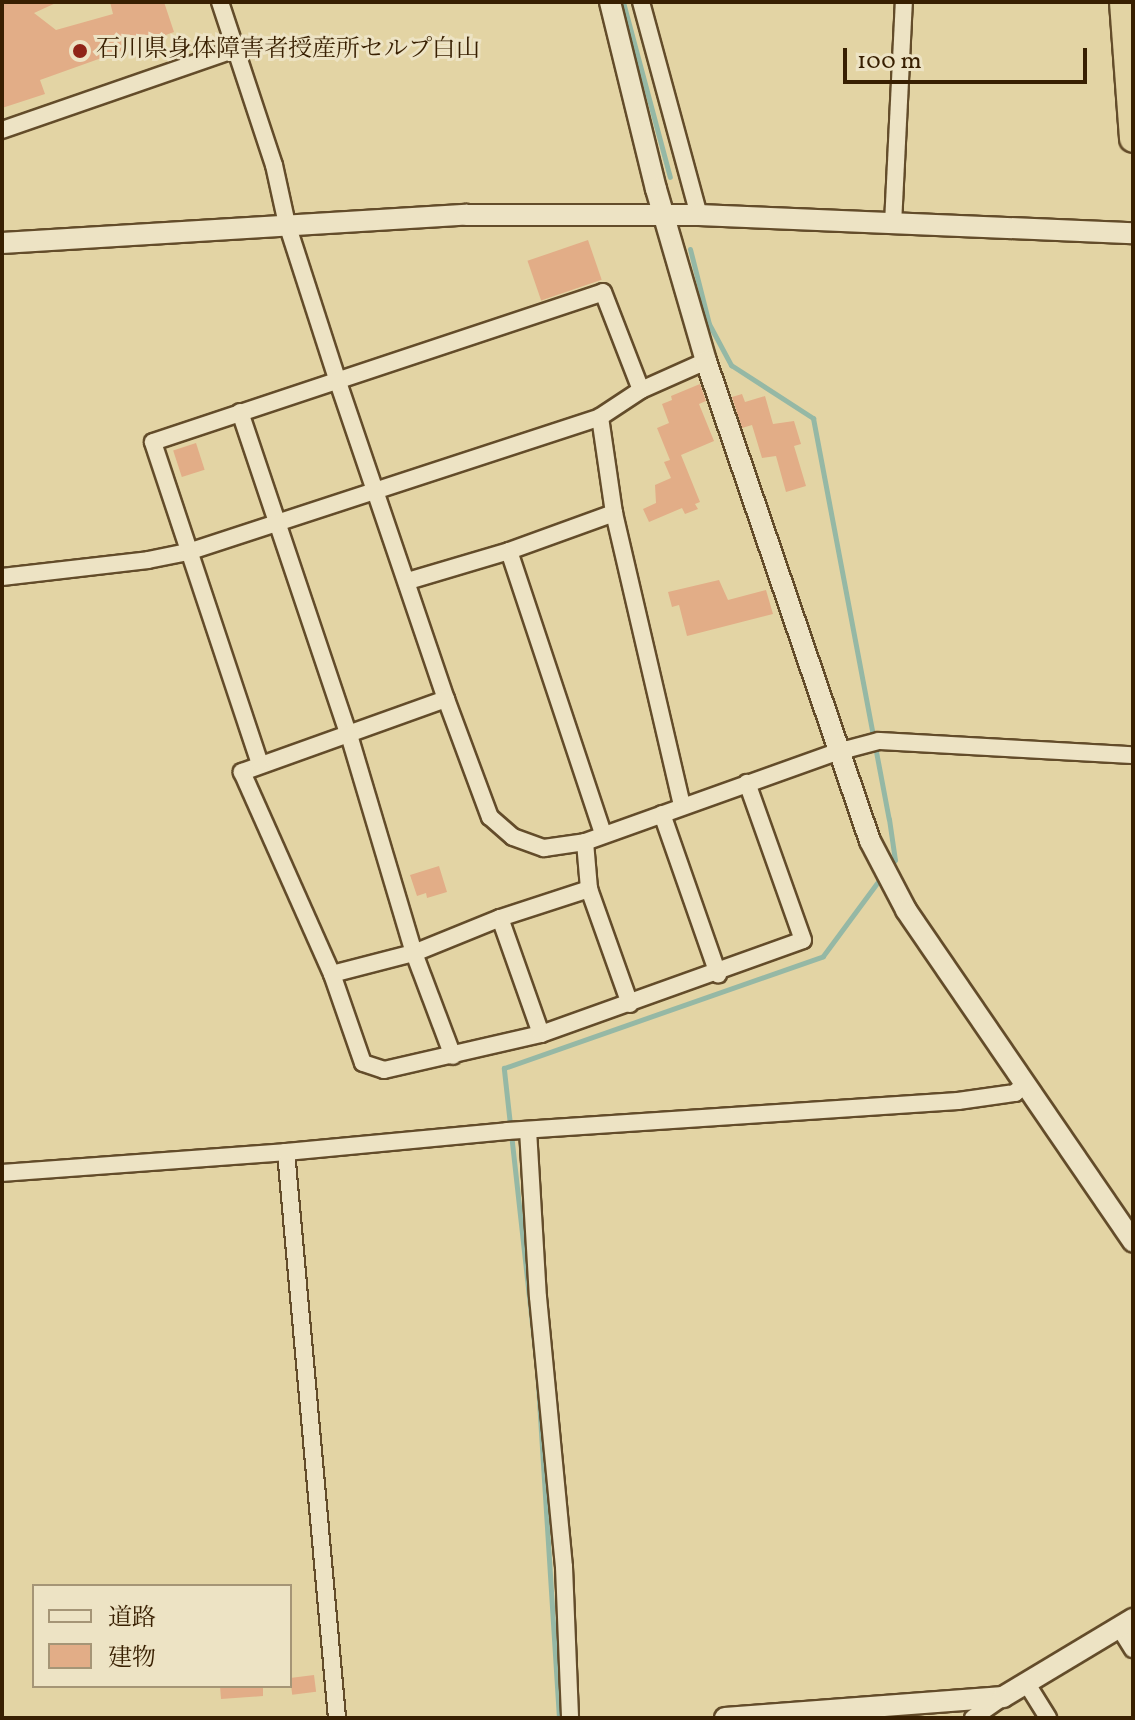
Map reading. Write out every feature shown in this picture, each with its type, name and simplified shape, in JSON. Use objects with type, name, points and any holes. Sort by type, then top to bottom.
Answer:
[{"type":"highway","points":[[1123,2],[1133,139]]},
{"type":"street","points":[[220,2],[274,165],[287,224],[338,382],[446,699],[490,817],[513,837],[544,848],[585,842],[682,805],[874,742],[1133,755]]},
{"type":"street","points":[[610,2],[663,214],[706,361],[837,752],[870,841],[906,910],[1133,1242]]},
{"type":"street","points":[[641,2],[699,215]]},
{"type":"street","points":[[893,224],[904,2]]},
{"type":"street","points":[[2,130],[236,49]]},
{"type":"street","points":[[2,243],[466,215],[663,214],[1133,233]]},
{"type":"street","points":[[260,764],[153,442],[603,292],[641,390]]},
{"type":"street","points":[[2,577],[148,560],[188,552],[600,417],[641,390],[706,361]]},
{"type":"street","points":[[240,412],[349,735],[414,953],[453,1056]]},
{"type":"street","points":[[600,417],[614,513],[682,805]]},
{"type":"street","points":[[408,581],[509,551],[614,513]]},
{"type":"street","points":[[509,551],[603,833]]},
{"type":"street","points":[[446,699],[242,772],[332,974],[363,1063],[384,1070],[541,1034],[718,974],[803,940],[747,783]]},
{"type":"street","points":[[662,814],[718,974]]},
{"type":"street","points":[[585,842],[589,889],[630,1004]]},
{"type":"street","points":[[332,974],[414,953],[500,918],[589,889]]},
{"type":"street","points":[[500,918],[541,1034]]},
{"type":"street","points":[[2,1173],[286,1152],[517,1130],[958,1101],[1015,1093],[1025,1083]]},
{"type":"street","points":[[517,1130],[538,1297],[564,1567],[570,1718]]},
{"type":"street","points":[[286,1152],[337,1718]]},
{"type":"street","points":[[973,1718],[1126,1623],[1133,1649]]},
{"type":"street","points":[[1027,1684],[1048,1718]]},
{"type":"street","points":[[725,1718],[1003,1697]]},
{"type":"building","points":[[2,2],[58,2],[34,13],[56,30],[113,14],[110,2],[164,2],[174,32],[40,80],[45,94],[2,108]]},
{"type":"building","points":[[588,240],[602,280],[541,301],[527,261]]},
{"type":"building","points":[[700,384],[706,401],[699,404],[714,441],[681,455],[700,502],[695,504],[698,509],[685,514],[682,508],[649,522],[643,509],[656,503],[655,485],[671,478],[664,462],[670,460],[657,428],[669,423],[662,404],[672,400],[671,396]]},
{"type":"building","points":[[742,394],[745,402],[765,396],[773,424],[794,421],[801,444],[794,446],[806,486],[786,492],[776,456],[762,458],[752,425],[742,428],[732,397]]},
{"type":"building","points":[[196,443],[205,470],[182,477],[173,450]]},
{"type":"building","points":[[719,580],[728,600],[766,590],[773,614],[687,636],[679,605],[672,607],[668,592]]},
{"type":"building","points":[[439,866],[447,892],[427,898],[426,893],[417,896],[410,875]]},
{"type":"building","points":[[314,1675],[316,1692],[292,1695],[292,1678]]},
{"type":"building","points":[[220,1688],[263,1688],[263,1696],[221,1699]]},
{"type":"waterway","points":[[623,2],[670,177]]},
{"type":"waterway","points":[[690,249],[709,324],[731,365],[813,418],[889,819],[895,860],[891,865]]},
{"type":"waterway","points":[[559,1718],[537,1369],[504,1068],[823,956],[880,879]]},
{"type":"place","name":"石川県身体障害者授産所セルプ白山","points":[[80,51]]}]
